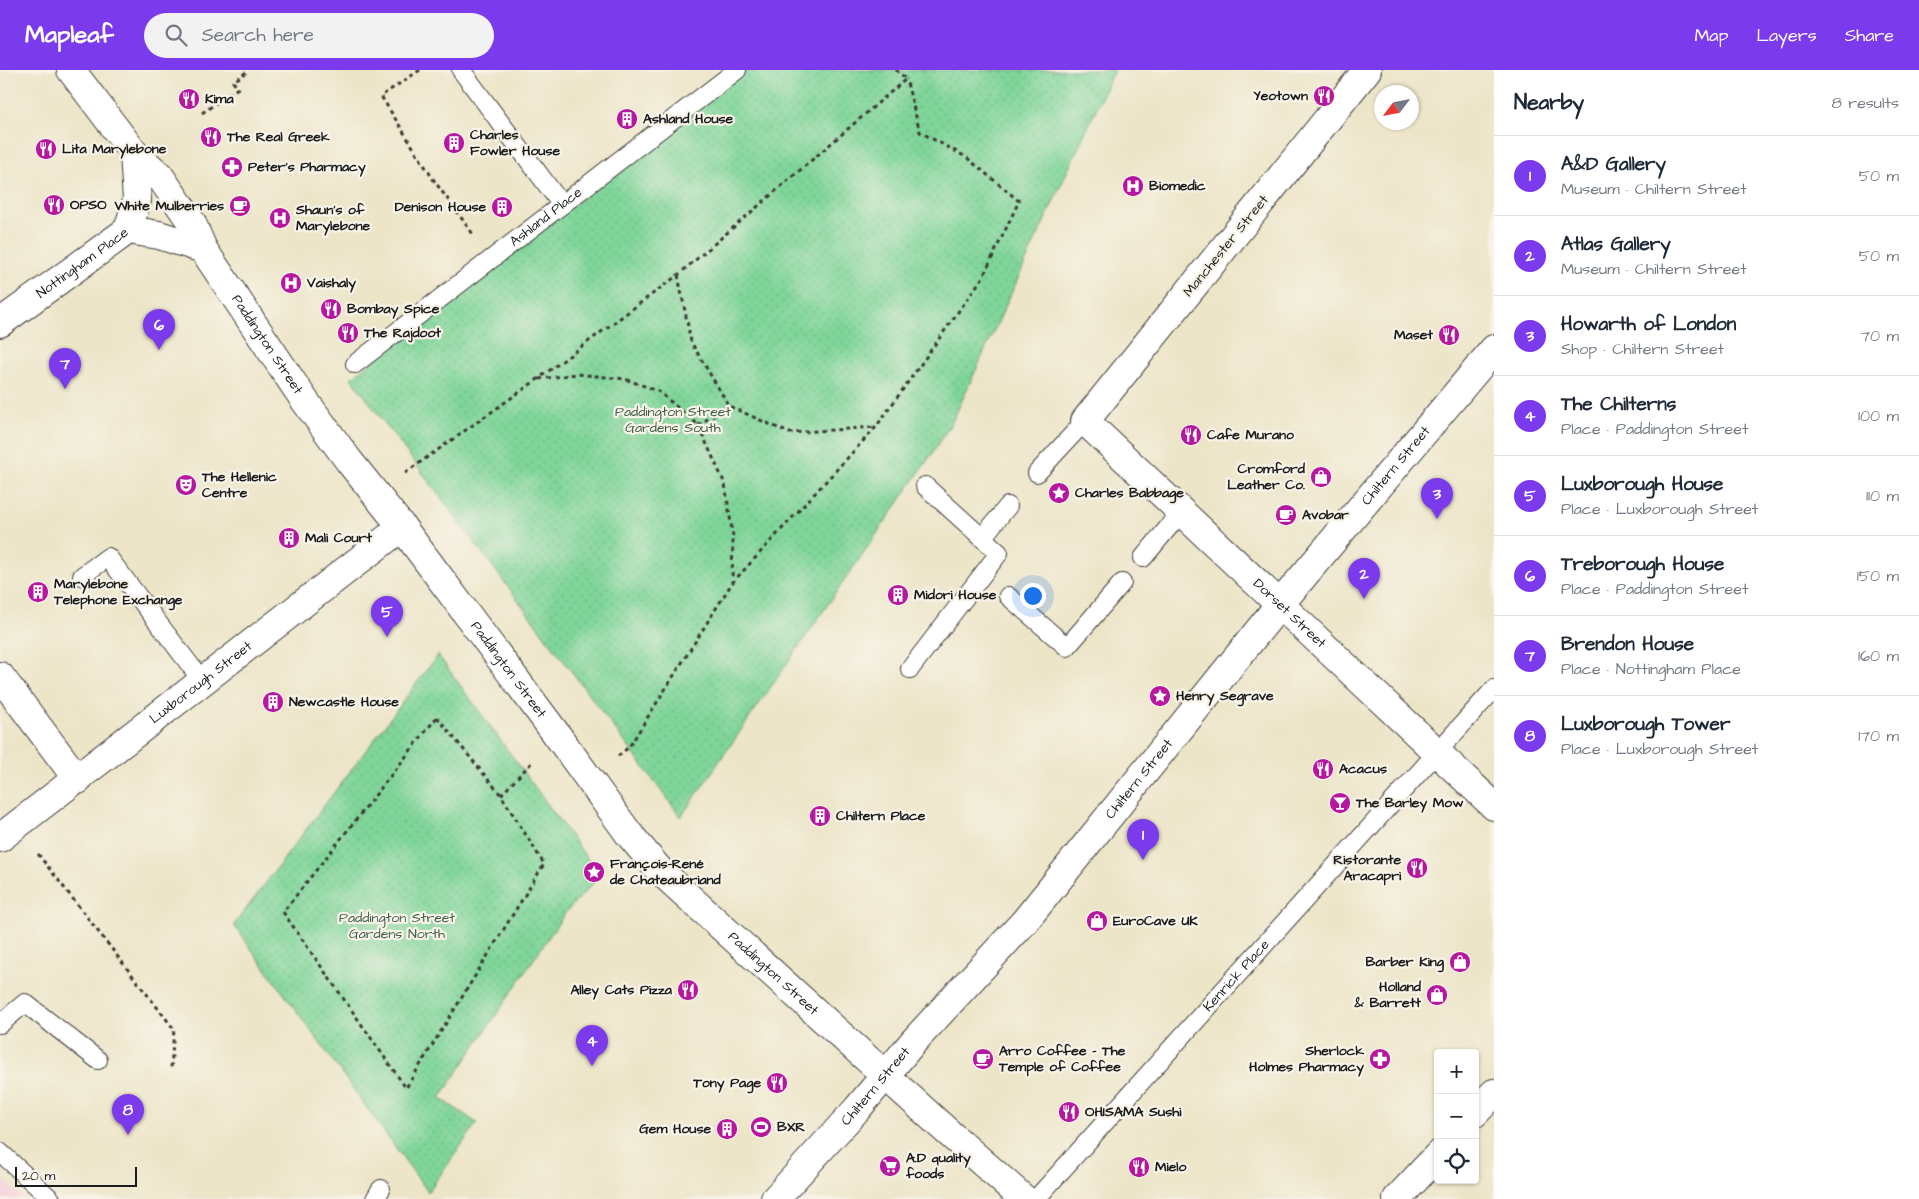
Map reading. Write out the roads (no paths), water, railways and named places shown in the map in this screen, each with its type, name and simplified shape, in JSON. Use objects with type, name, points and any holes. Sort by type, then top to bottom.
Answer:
[{"type":"street","name":"Paddington Street","points":[[71,70],[134,153],[158,175],[192,223],[203,250],[305,401],[367,485],[402,527],[629,834],[660,871],[885,1076],[1024,1199]]},
{"type":"street","name":"Manchester Street","points":[[1085,421],[1367,70]]},
{"type":"street","points":[[128,230],[137,200],[134,153]]},
{"type":"street","name":"Nottingham Place","points":[[0,323],[128,230],[159,235],[203,250]]},
{"type":"street","name":"Chiltern Street","points":[[775,1199],[857,1109],[914,1041],[1025,921],[1280,604],[1494,350]]},
{"type":"street","name":"Dorset Street","points":[[1085,421],[1494,806]]},
{"type":"street","name":"Luxborough Street","points":[[8,832],[78,780],[402,527]]},
{"type":"street","points":[[0,676],[78,780]]},
{"type":"street","points":[[1479,1109],[1494,1093]]},
{"type":"street","points":[[1397,1199],[1434,1159]]},
{"type":"lane","points":[[461,70],[562,206]]},
{"type":"lane","name":"Ashland Place","points":[[355,364],[737,70]]},
{"type":"lane","points":[[1037,473],[1085,421]]},
{"type":"lane","points":[[910,669],[999,553],[925,486]]},
{"type":"lane","points":[[982,538],[1008,506]]},
{"type":"lane","points":[[1143,558],[1182,511]]},
{"type":"lane","points":[[82,576],[108,557],[203,682]]},
{"type":"lane","points":[[1008,596],[1067,648],[1122,583]]},
{"type":"lane","name":"Kenrick Place","points":[[1036,1199],[1494,690]]},
{"type":"lane","points":[[0,1024],[25,1004],[98,1060]]},
{"type":"lane","points":[[0,1152],[51,1199]]},
{"type":"place","name":"Yeotown","points":[[1324,96]]},
{"type":"place","name":"Kima","points":[[189,99]]},
{"type":"place","name":"Ashland House","points":[[627,119]]},
{"type":"place","name":"The Real Greek","points":[[211,137]]},
{"type":"place","name":"Charles Fowler House","points":[[454,143]]},
{"type":"place","name":"Lita Marylebone","points":[[46,149]]},
{"type":"place","name":"Peter's Pharmacy","points":[[232,167]]},
{"type":"place","name":"Biomedic","points":[[1133,186]]},
{"type":"place","name":"OPSO","points":[[54,205]]},
{"type":"place","name":"White Mulberries","points":[[240,206]]},
{"type":"place","name":"Denison House","points":[[502,207]]},
{"type":"place","name":"Shaun's of Marylebone","points":[[280,218]]},
{"type":"place","name":"Vaishaly","points":[[291,283]]},
{"type":"place","name":"Bombay Spice","points":[[331,309]]},
{"type":"place","name":"The Rajdoot","points":[[348,333]]},
{"type":"place","name":"Maset","points":[[1449,335]]},
{"type":"place","name":"Treborough House","points":[[159,350]]},
{"type":"place","name":"Brendon House","points":[[65,389]]},
{"type":"place","name":"Cafe Murano","points":[[1191,435]]},
{"type":"place","name":"Cromford Leather Co.","points":[[1321,477]]},
{"type":"place","name":"The Hellenic Centre","points":[[186,485]]},
{"type":"place","name":"Charles Babbage","points":[[1059,493]]},
{"type":"place","name":"Avobar","points":[[1286,515]]},
{"type":"place","name":"Howarth of London","points":[[1437,519]]},
{"type":"place","name":"Mali Court","points":[[289,538]]},
{"type":"place","name":"Marylebone Telephone Exchange","points":[[38,592]]},
{"type":"place","name":"Midori House","points":[[898,595]]},
{"type":"place","name":"Atlas Gallery","points":[[1364,599]]},
{"type":"place","name":"Luxborough House","points":[[387,637]]},
{"type":"place","name":"Henry Segrave","points":[[1160,696]]},
{"type":"place","name":"Newcastle House","points":[[273,702]]},
{"type":"place","name":"Acacus","points":[[1323,769]]},
{"type":"place","name":"The Barley Mow","points":[[1340,803]]},
{"type":"place","name":"Chiltern Place","points":[[820,816]]},
{"type":"place","name":"A&D Gallery","points":[[1143,860]]},
{"type":"place","name":"Ristorante Aracapri","points":[[1417,868]]},
{"type":"place","name":"François-René de Chateaubriand","points":[[594,872]]},
{"type":"place","name":"EuroCave UK","points":[[1097,921]]},
{"type":"place","name":"Barber King","points":[[1460,962]]},
{"type":"place","name":"Alley Cats Pizza","points":[[688,990]]},
{"type":"place","name":"Holland & Barrett","points":[[1437,995]]},
{"type":"place","name":"Arro Coffee - The Temple of Coffee","points":[[983,1059]]},
{"type":"place","name":"Sherlock Holmes Pharmacy","points":[[1380,1059]]},
{"type":"place","name":"The Chilterns","points":[[592,1066]]},
{"type":"place","name":"Tony Page","points":[[777,1083]]},
{"type":"place","name":"OHISAMA Sushi","points":[[1069,1112]]},
{"type":"place","name":"BXR","points":[[761,1127]]},
{"type":"place","name":"Gem House","points":[[727,1129]]},
{"type":"place","name":"Luxborough Tower","points":[[128,1135]]},
{"type":"place","name":"A.D quality foods","points":[[890,1166]]},
{"type":"place","name":"Mielo","points":[[1139,1167]]},
{"type":"park label","name":"Paddington Street Gardens South","points":[[673,420]]},
{"type":"park label","name":"Paddington Street Gardens North","points":[[397,926]]}]
